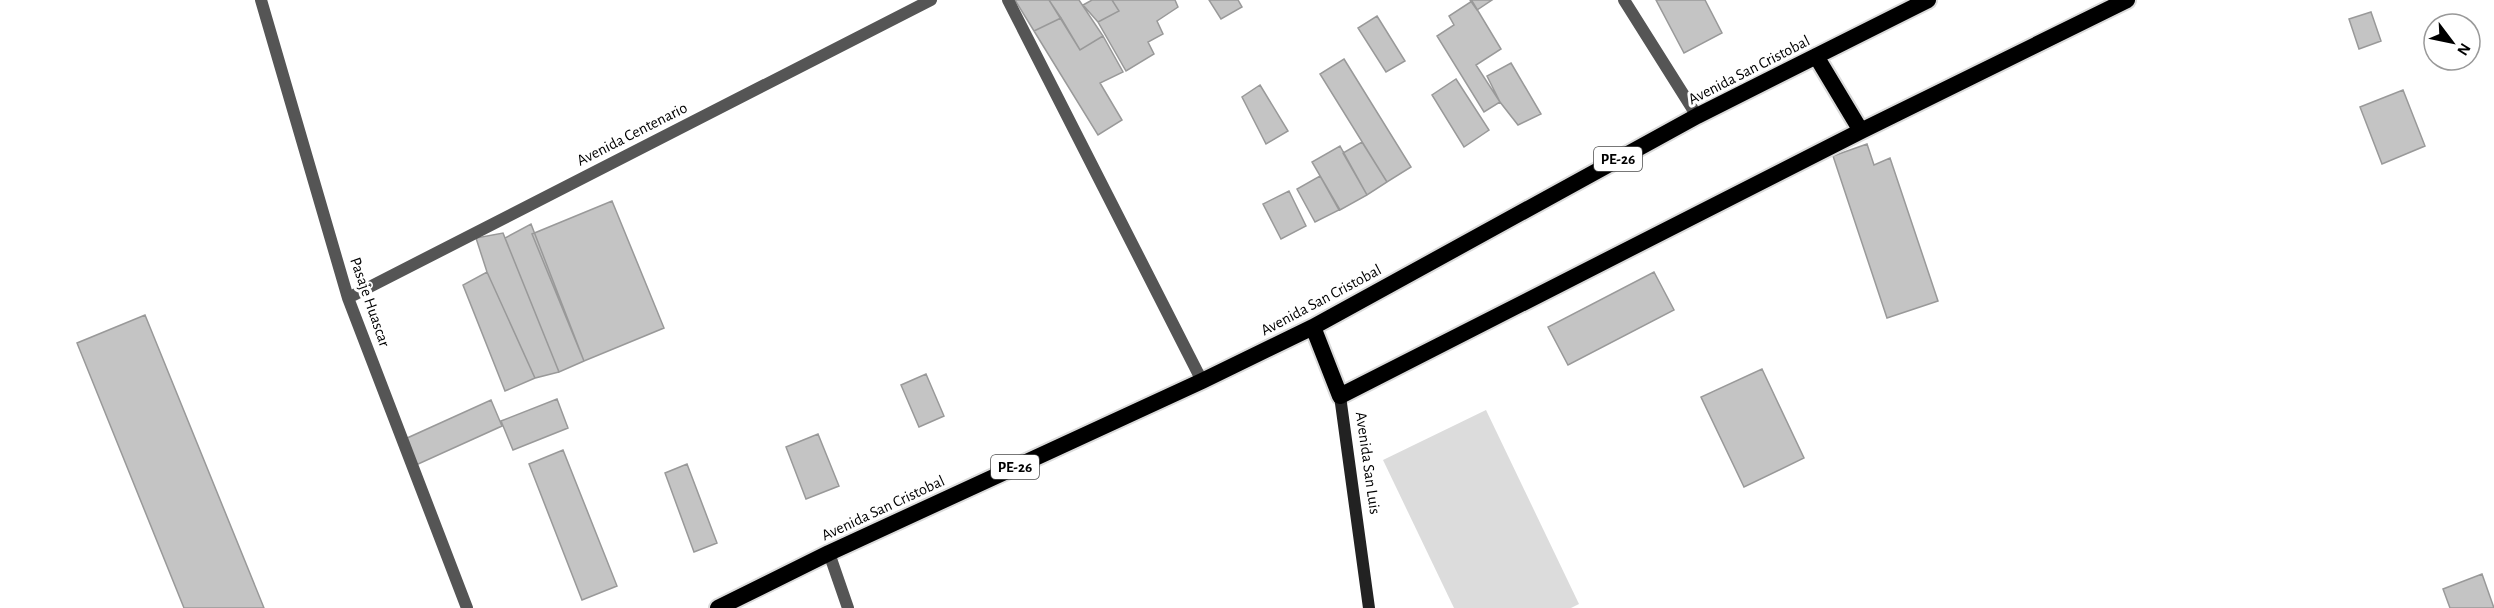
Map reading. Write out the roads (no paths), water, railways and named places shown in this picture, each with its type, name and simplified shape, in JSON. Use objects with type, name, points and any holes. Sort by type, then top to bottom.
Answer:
[{"type":"highway","name":"Avenida San Cristobal","points":[[718,608],[829,553],[1202,381],[1313,327],[1697,116],[1928,0]]},
{"type":"highway","points":[[1340,396],[1861,131],[2127,0]]},
{"type":"highway","points":[[1816,56],[1861,131]]},
{"type":"highway","name":"Avenida San Luis","points":[[1313,327],[1340,396]]},
{"type":"main road","name":"Avenida San Luis","points":[[1340,396],[1370,608]]},
{"type":"street","name":"Pasaje Huascar","points":[[261,0],[348,298],[467,608]]},
{"type":"street","name":"Avenida Centenario","points":[[348,298],[931,0]]},
{"type":"street","points":[[1008,0],[1202,381]]},
{"type":"street","points":[[1624,0],[1697,116]]},
{"type":"street","points":[[829,553],[848,608]]}]
